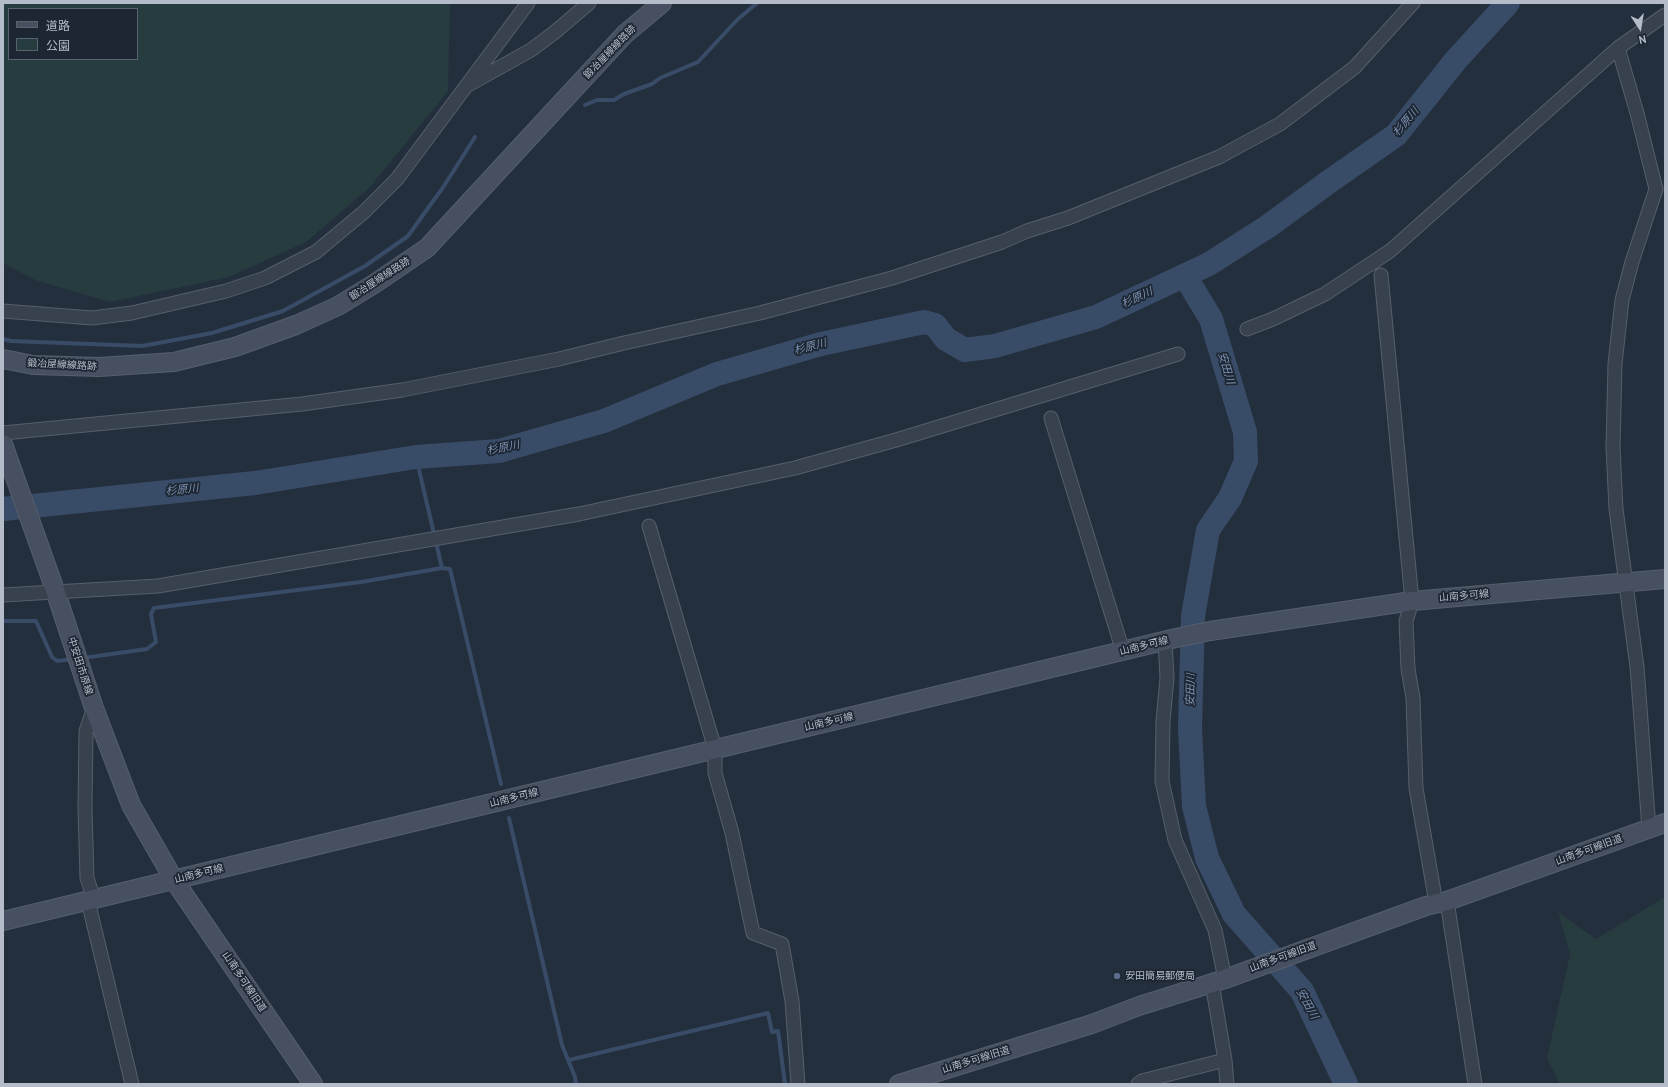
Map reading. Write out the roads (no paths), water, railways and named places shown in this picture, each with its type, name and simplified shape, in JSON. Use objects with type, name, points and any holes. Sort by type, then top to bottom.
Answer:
[{"type":"main road","name":"鍛冶屋線線路跡","points":[[3,359],[33,365],[99,367],[174,362],[235,347],[296,325],[338,306],[374,284],[427,248],[626,34],[662,3]]},
{"type":"main road","name":"中安田市原線","points":[[3,444],[55,590],[94,708],[131,805],[174,880]]},
{"type":"main road","name":"山南多可線","points":[[3,921],[1171,640],[1210,632],[1412,601],[1665,579]]},
{"type":"main road","name":"山南多可線旧道","points":[[899,1084],[1092,1024],[1139,1006],[1218,981],[1657,826]]},
{"type":"main road","name":"山南多可線旧道","points":[[174,880],[313,1084]]},
{"type":"street","points":[[3,311],[92,318],[132,313],[226,292],[265,278],[316,252],[364,212],[397,179],[528,3]]},
{"type":"street","points":[[465,87],[531,50],[589,3]]},
{"type":"street","points":[[3,434],[302,404],[402,390],[559,360],[624,343],[760,313],[892,278],[1002,242],[1027,231],[1076,215],[1219,157],[1280,124],[1355,67],[1413,3]]},
{"type":"street","points":[[1247,329],[1273,319],[1325,294],[1390,251],[1618,48],[1665,15]]},
{"type":"street","points":[[1618,48],[1656,189],[1632,262],[1622,300],[1615,364],[1613,447],[1615,494],[1625,582],[1657,826]]},
{"type":"street","points":[[1381,275],[1412,601],[1406,621],[1408,669],[1413,698],[1416,788],[1441,902],[1475,1084]]},
{"type":"street","points":[[3,595],[55,590],[158,586],[579,514],[772,473],[896,440],[1178,354]]},
{"type":"street","points":[[1051,418],[1120,645],[1118,653]]},
{"type":"street","points":[[649,526],[715,749],[715,773],[732,833],[753,933],[782,944],[792,1001],[798,1084]]},
{"type":"street","points":[[1171,640],[1163,721],[1162,781],[1175,840],[1215,930],[1226,1084]]},
{"type":"street","points":[[94,708],[86,731],[85,808],[87,878],[132,1084]]},
{"type":"street","points":[[1138,1084],[1142,1081],[1225,1060]]},
{"type":"waterway","points":[[585,105],[597,100],[614,100],[624,94],[652,84],[660,78],[698,62],[737,20],[757,3]]},
{"type":"waterway","name":"杉原川","points":[[3,509],[255,483],[416,457],[499,451],[604,421],[717,374],[821,344],[924,322],[935,325],[946,339],[965,350],[995,346],[1096,317],[1209,264],[1267,227],[1396,135],[1456,60],[1508,3]]},
{"type":"waterway","points":[[3,339],[11,341],[142,346],[212,333],[283,311],[365,266],[408,236],[444,186],[475,137]]},
{"type":"waterway","name":"安田川","points":[[1185,276],[1211,319],[1245,432],[1246,461],[1230,498],[1208,530],[1193,616],[1190,728],[1194,806],[1207,858],[1234,914],[1302,991],[1346,1084]]},
{"type":"waterway","points":[[416,457],[442,568],[450,569],[501,784]]},
{"type":"waterway","points":[[83,658],[147,649],[156,642],[151,614],[154,608],[361,582],[442,568]]},
{"type":"waterway","points":[[3,621],[36,621],[52,657],[57,661],[74,659]]},
{"type":"waterway","points":[[509,818],[562,1045],[575,1077],[576,1084]]},
{"type":"waterway","points":[[569,1060],[768,1013],[772,1032],[778,1031],[785,1084]]},
{"type":"place","name":"安田簡易郵便局","points":[[1117,976]]}]
